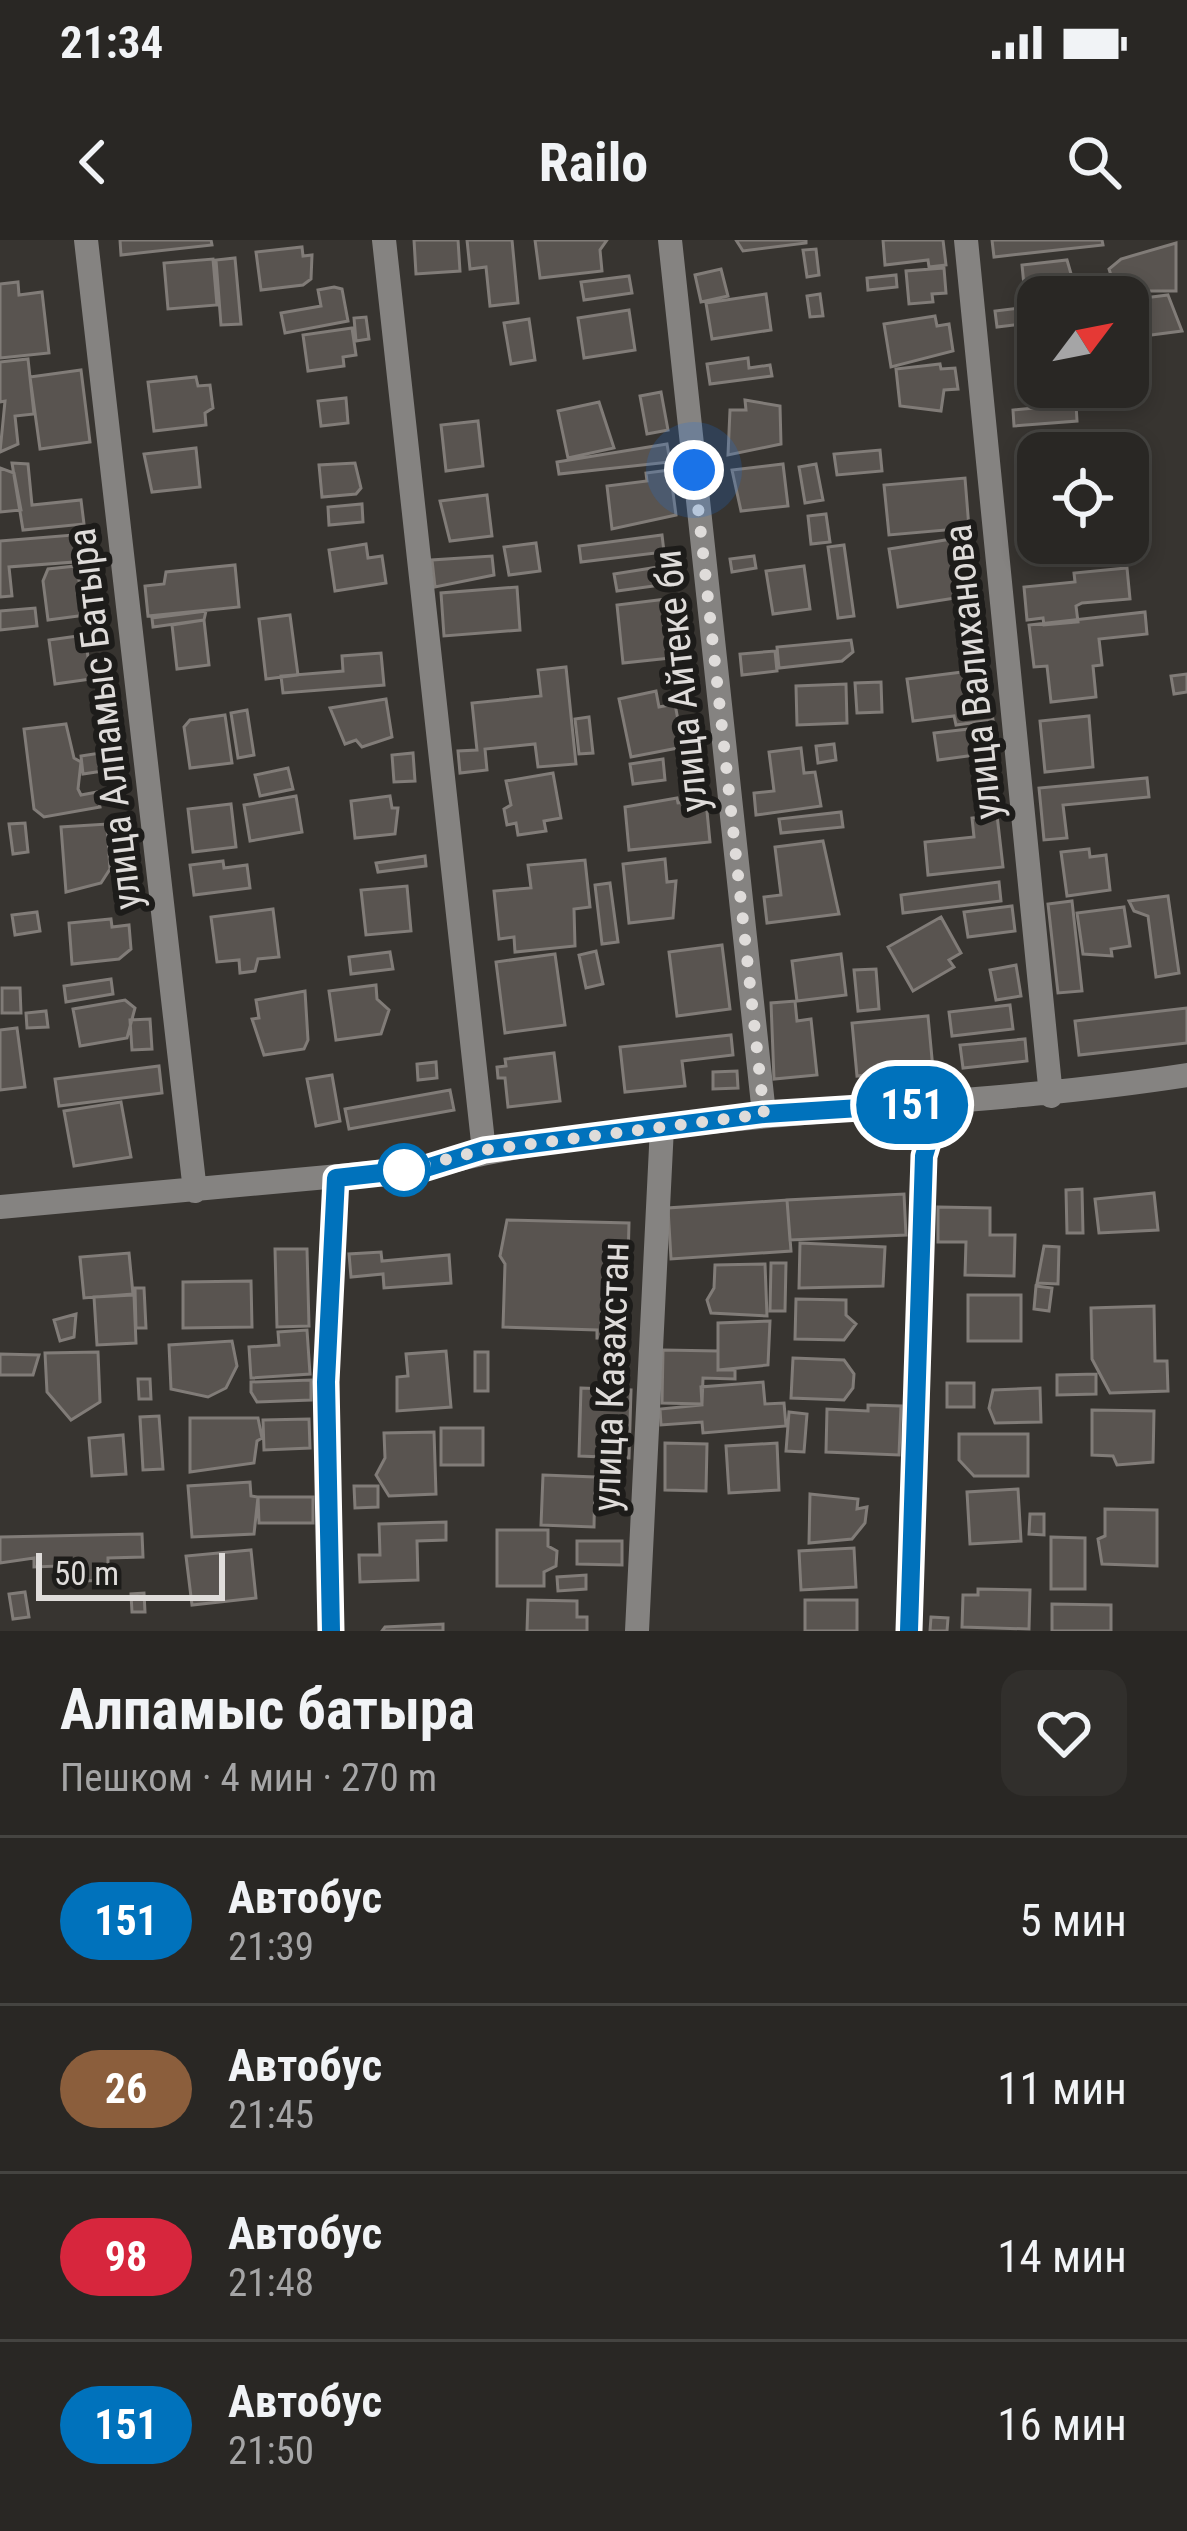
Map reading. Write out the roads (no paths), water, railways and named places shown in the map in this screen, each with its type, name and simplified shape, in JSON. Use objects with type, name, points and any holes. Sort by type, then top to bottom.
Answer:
[{"type":"street","name":"улица Алпамыс Батыра","points":[[86,240],[195,1191]]},
{"type":"street","points":[[383,240],[484,1150]]},
{"type":"street","name":"улица Айтеке би","points":[[670,240],[764,1114]]},
{"type":"street","name":"улица Валиханова","points":[[966,240],[1051,1096]]},
{"type":"street","points":[[0,1207],[426,1168],[484,1150],[764,1114],[1051,1096],[1187,1075]]},
{"type":"street","points":[[909,1631],[924,1156],[940,1103]]},
{"type":"street","name":"улица Казахстан","points":[[637,1631],[662,1127]]},
{"type":"street","points":[[332,1631],[326,1382],[336,1178]]}]
